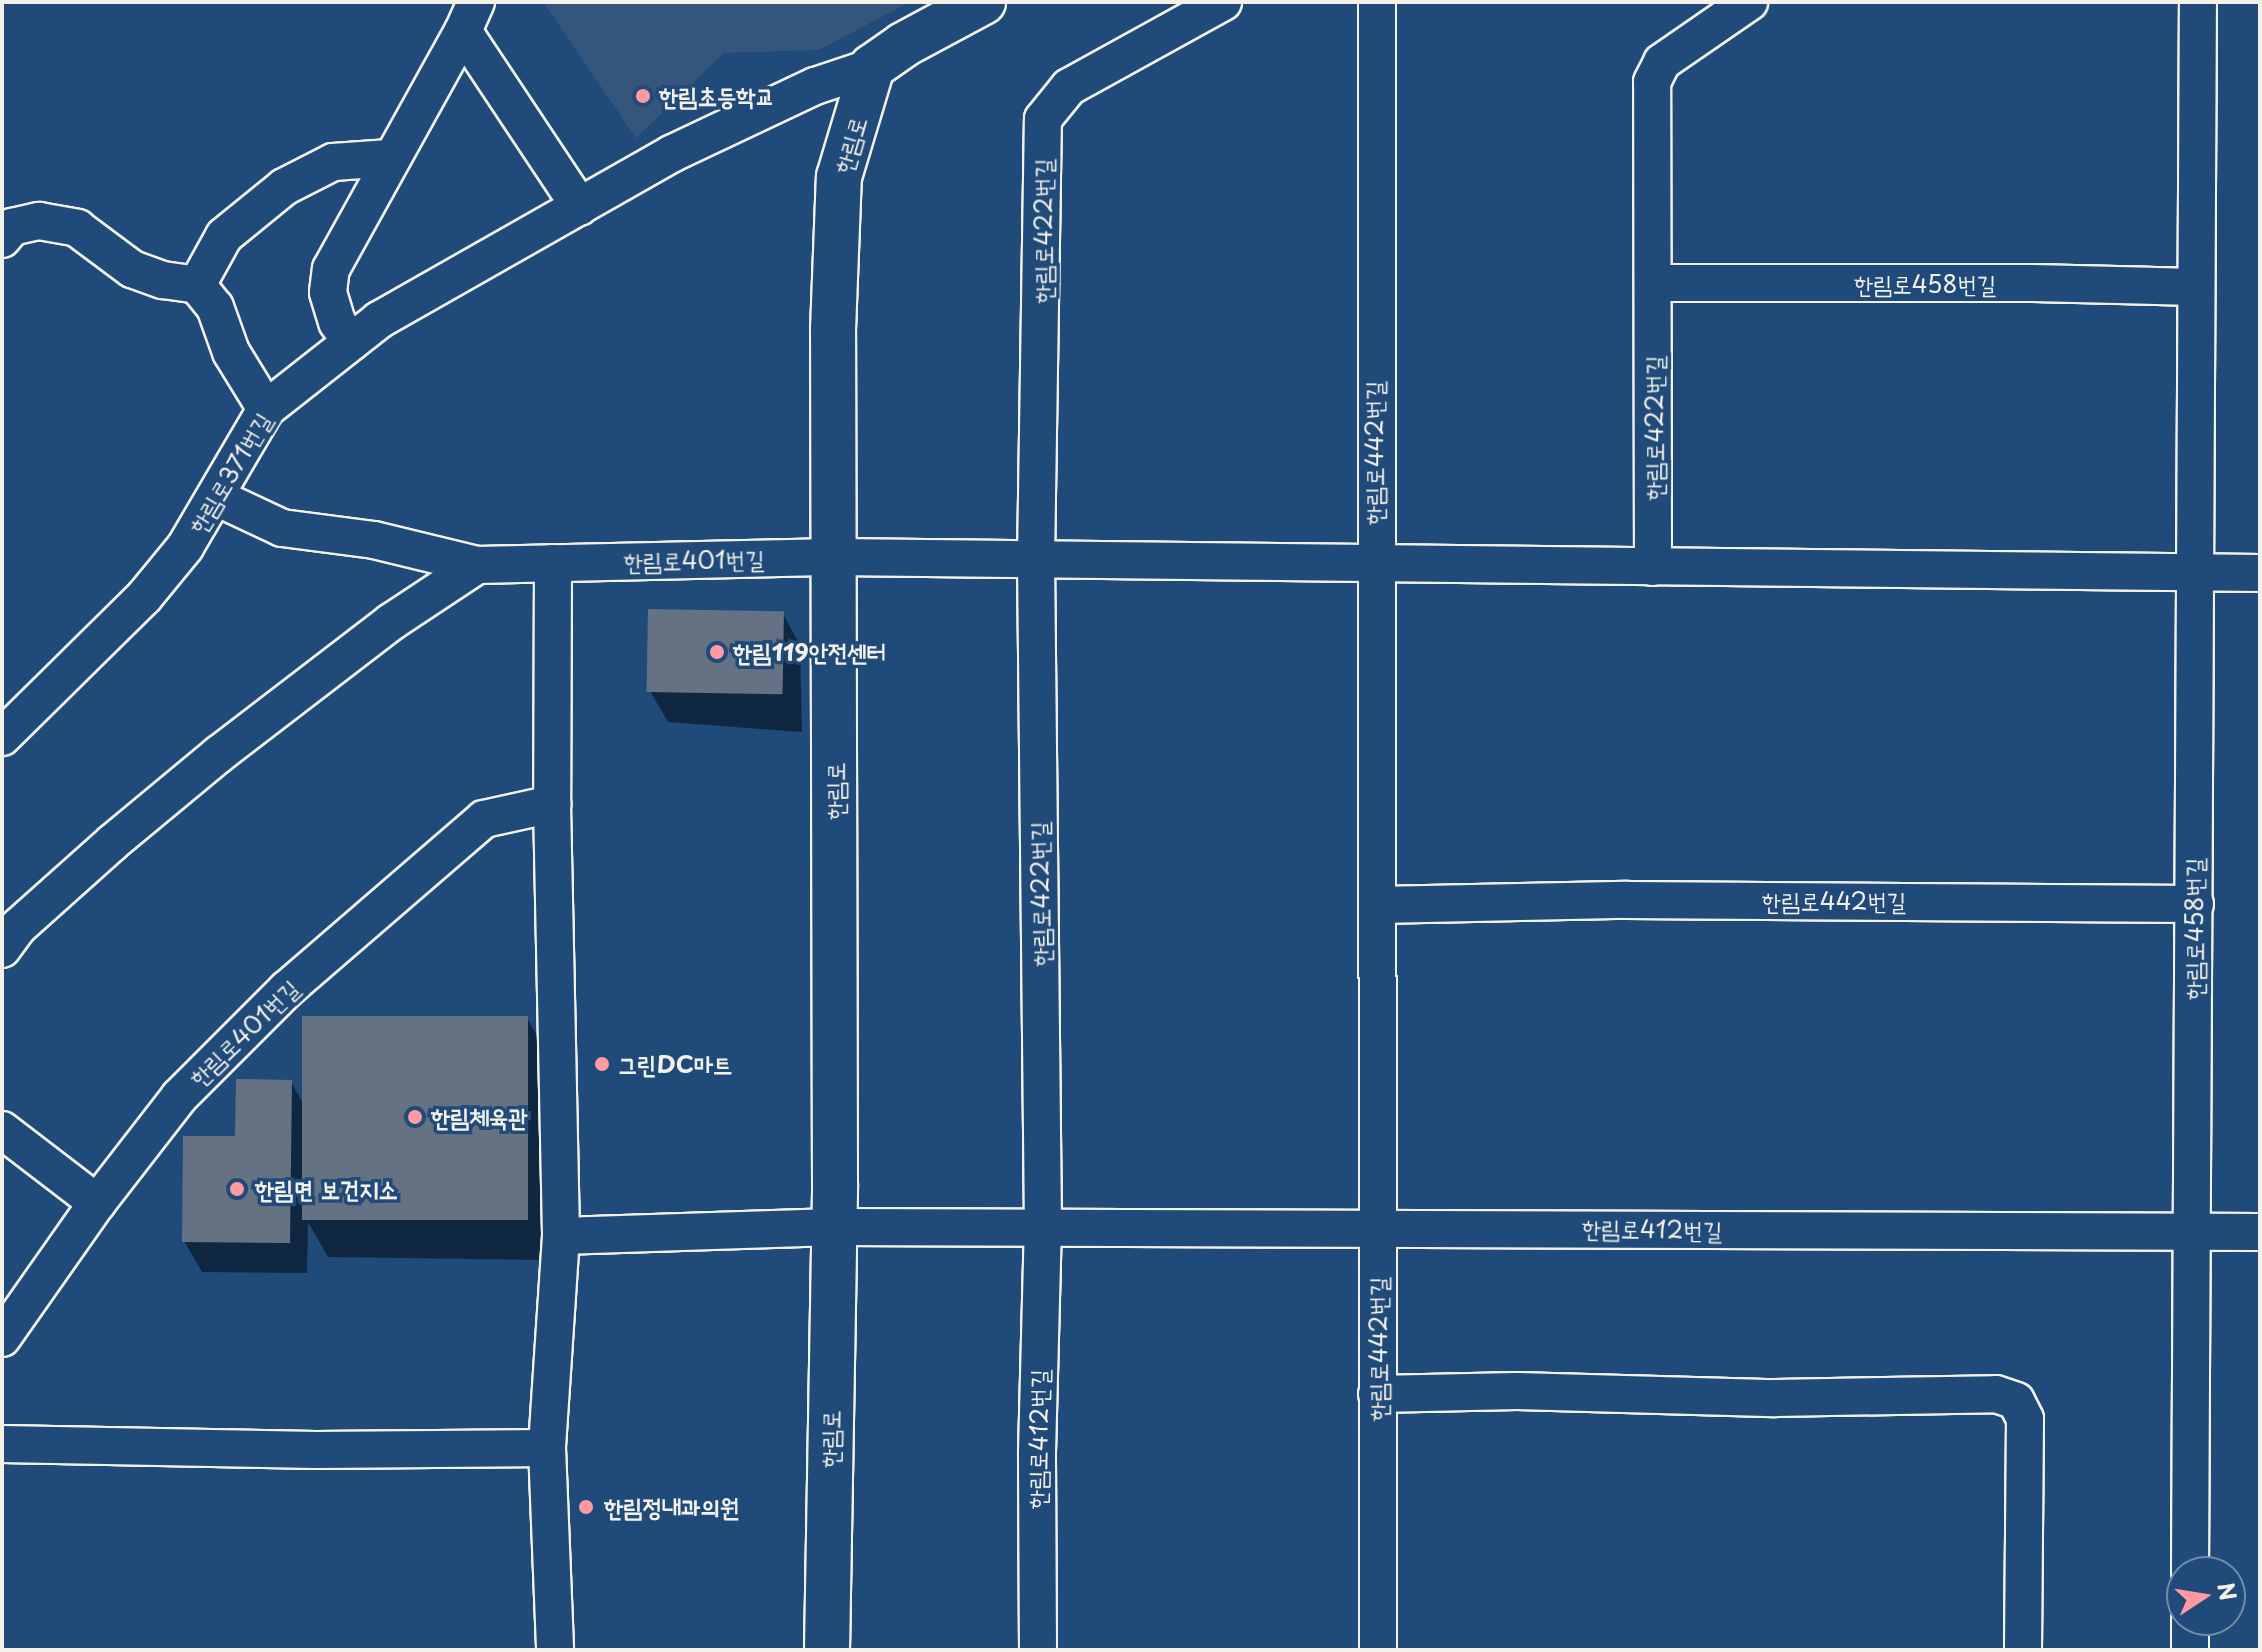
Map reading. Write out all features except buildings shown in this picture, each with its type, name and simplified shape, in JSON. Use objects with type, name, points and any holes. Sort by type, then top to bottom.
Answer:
[{"type":"street","points":[[872,67],[903,45],[983,2]]},
{"type":"street","name":"한림로422번길","points":[[1043,1227],[1036,560],[1043,119],[1069,87],[1223,2]]},
{"type":"street","name":"한림로442번길","points":[[1377,2],[1378,1650]]},
{"type":"street","name":"한림로422번길","points":[[1653,567],[1655,283],[1652,82],[1662,62],[1749,2]]},
{"type":"street","name":"한림로458번길","points":[[2190,1556],[2195,904],[2194,287],[2198,2]]},
{"type":"street","points":[[351,342],[337,322],[328,292],[331,269],[470,16]]},
{"type":"street","points":[[470,16],[580,207]]},
{"type":"street","name":"한림로371번길","points":[[2,737],[144,597],[185,547],[266,409],[379,320],[671,154],[815,86],[872,67]]},
{"type":"street","name":"한림로","points":[[827,1650],[834,1227],[834,289],[839,177],[872,67]]},
{"type":"street","points":[[197,285],[224,236],[284,187],[333,162],[390,158]]},
{"type":"street","points":[[2,239],[12,227],[39,221],[77,228],[132,269],[163,280],[197,285],[215,307],[231,352],[266,409]]},
{"type":"street","name":"한림로458번길","points":[[1655,283],[2033,283],[2194,287]]},
{"type":"street","name":"한림로401번길","points":[[216,497],[282,528],[374,540],[477,565],[835,557]]},
{"type":"street","points":[[835,557],[2260,573]]},
{"type":"street","points":[[553,563],[552,804],[561,1236],[547,1448],[555,1650]]},
{"type":"street","points":[[2,949],[18,927],[219,754],[391,622],[477,565]]},
{"type":"street","name":"한림로401번길","points":[[2,1338],[97,1203],[180,1096],[287,989],[484,819],[552,804]]},
{"type":"street","name":"한림로442번길","points":[[1378,905],[1627,900],[2195,904]]},
{"type":"street","points":[[2,1130],[97,1203]]},
{"type":"street","name":"한림로412번길","points":[[561,1236],[834,1227],[1378,1226],[2260,1232]]},
{"type":"street","name":"한림로412번길","points":[[1038,1650],[1037,1452],[1043,1227]]},
{"type":"street","points":[[1377,1394],[1517,1391],[1775,1398],[1996,1394],[2016,1401],[2025,1419],[2023,1650]]},
{"type":"street","points":[[2,1444],[316,1450],[547,1448]]},
{"type":"shaded area","name":"한림초등학교","points":[[543,2],[910,2],[819,50],[724,53],[636,138]]},
{"type":"place","name":"한림초등학교","points":[[643,96]]},
{"type":"place","name":"한림119안전센터","points":[[717,652]]},
{"type":"place","name":"그린DC마트","points":[[602,1064]]},
{"type":"place","name":"한림체육관","points":[[415,1117]]},
{"type":"place","name":"한림면 보건지소","points":[[237,1189]]},
{"type":"place","name":"한림정내과의원","points":[[586,1507]]}]
